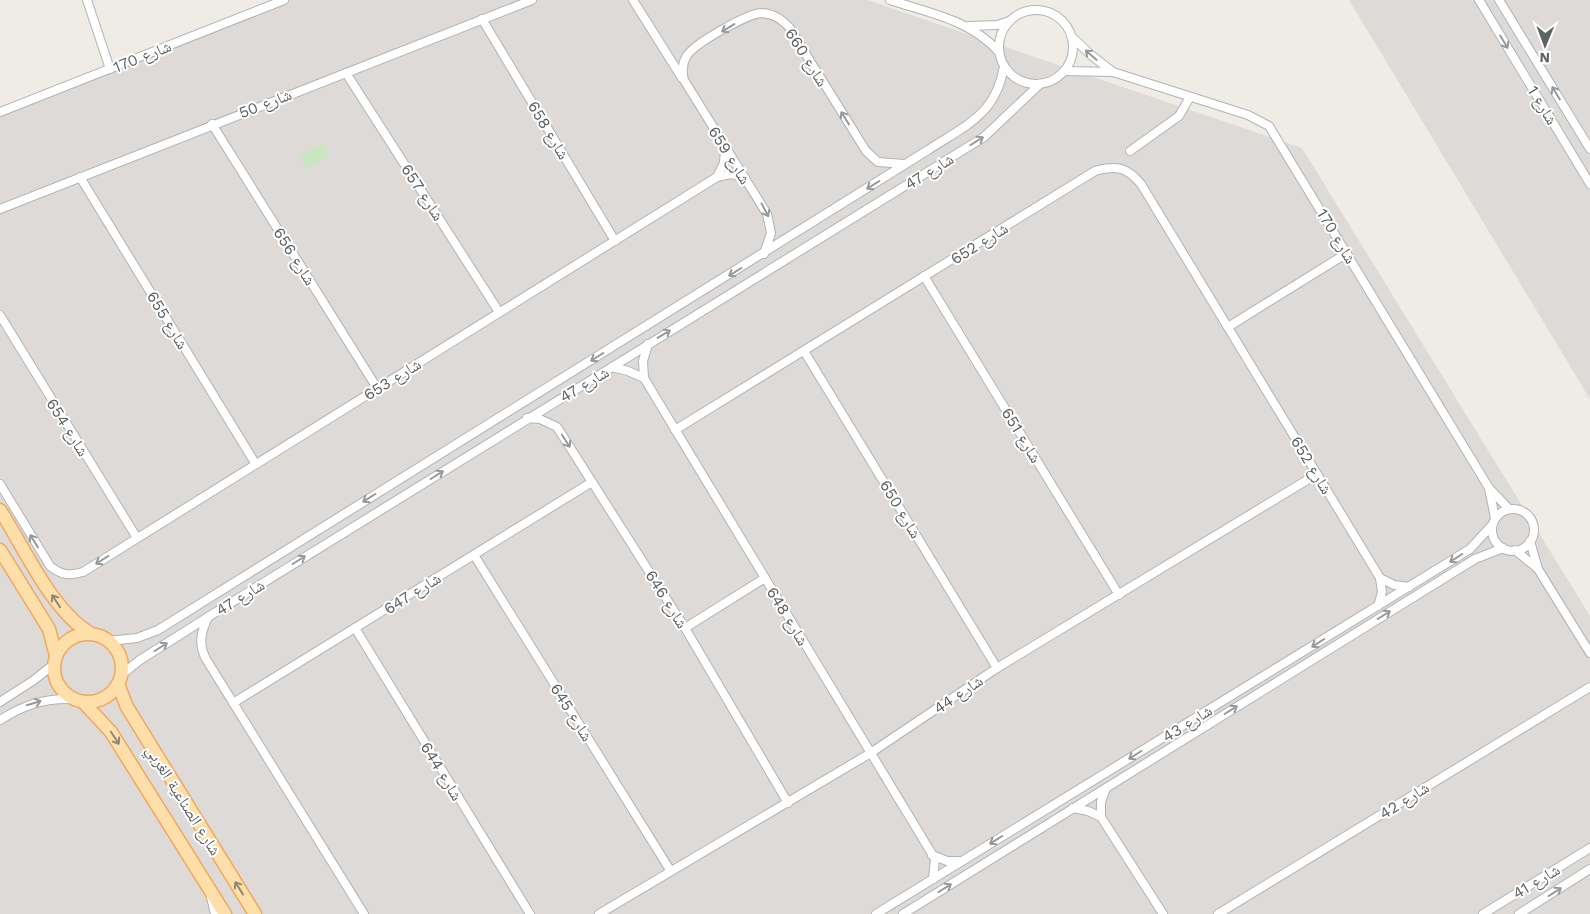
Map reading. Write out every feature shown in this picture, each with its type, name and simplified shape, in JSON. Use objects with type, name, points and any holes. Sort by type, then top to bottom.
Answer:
[{"type":"main road","points":[[0,510],[61,609],[70,619],[91,634],[108,641],[116,649],[121,659],[120,679],[103,699],[78,700],[58,684],[49,629],[2,555]]},
{"type":"main road","points":[[55,660],[70,640],[80,635],[91,634]]},
{"type":"main road","name":"شارع الصناعية الغربي","points":[[120,679],[127,708],[255,914]]},
{"type":"main road","name":"شارع الصناعية الغربي","points":[[78,700],[111,732],[225,914]]},
{"type":"street","points":[[87,0],[110,69]]},
{"type":"street","name":"شارع 170","points":[[0,112],[284,0]]},
{"type":"street","name":"شارع 50","points":[[0,209],[212,124],[532,0]]},
{"type":"street","points":[[633,0],[668,59],[684,80]]},
{"type":"street","points":[[890,0],[969,26],[999,52],[1004,66],[1023,82],[1040,84],[1049,82],[1064,71],[1072,54],[1071,36],[1061,20],[1045,12],[1026,12],[1010,21],[969,26]]},
{"type":"street","name":"شارع 1","points":[[1479,0],[1590,184]]},
{"type":"street","name":"شارع 1","points":[[1499,0],[1590,149]]},
{"type":"street","name":"شارع 660","points":[[686,56],[697,46],[749,15],[761,13],[773,15],[789,27],[872,158],[885,164],[906,164]]},
{"type":"street","name":"شارع 658","points":[[482,19],[615,241]]},
{"type":"street","points":[[999,52],[1003,30],[1010,21]]},
{"type":"street","name":"شارع 170","points":[[1071,36],[1090,55],[1113,72]]},
{"type":"street","points":[[668,59],[678,60],[686,56]]},
{"type":"street","points":[[684,80],[683,68],[686,56]]},
{"type":"street","name":"شارع 47","points":[[108,641],[137,638],[158,630],[906,164],[976,119],[988,108],[997,94],[1004,66]]},
{"type":"street","name":"شارع 170","points":[[1064,71],[1113,72],[1248,115],[1269,126],[1489,488],[1510,509]]},
{"type":"street","name":"شارع 657","points":[[346,72],[500,312]]},
{"type":"street","name":"شارع 659","points":[[684,80],[745,178],[771,224],[769,242],[764,254]]},
{"type":"street","name":"شارع 47","points":[[120,679],[140,660],[208,617],[984,137],[1040,84]]},
{"type":"street","points":[[1130,151],[1179,116],[1190,97]]},
{"type":"street","points":[[1550,116],[1564,108]]},
{"type":"street","name":"شارع 656","points":[[212,124],[377,388]]},
{"type":"street","points":[[717,177],[724,163],[726,148]]},
{"type":"street","name":"شارع 652","points":[[675,430],[1095,171],[1109,167],[1124,168],[1141,184],[1380,578]]},
{"type":"street","points":[[717,177],[731,174],[745,178]]},
{"type":"street","name":"شارع 655","points":[[80,176],[255,463]]},
{"type":"street","name":"شارع 653","points":[[0,484],[50,566],[57,572],[66,575],[83,572],[255,463],[717,177]]},
{"type":"street","points":[[1228,327],[1347,253]]},
{"type":"street","name":"شارع 651","points":[[924,276],[1118,594]]},
{"type":"street","name":"شارع 654","points":[[0,316],[137,538]]},
{"type":"street","points":[[612,367],[644,378],[644,361],[648,344]]},
{"type":"street","name":"شارع 650","points":[[804,351],[997,668]]},
{"type":"street","name":"شارع 648","points":[[644,378],[932,855],[935,866],[933,879]]},
{"type":"street","name":"شارع 646","points":[[527,418],[540,419],[556,427],[685,628],[788,803]]},
{"type":"street","name":"شارع 44","points":[[599,914],[670,870],[870,754],[997,668],[1317,474]]},
{"type":"street","name":"شارع 647","points":[[233,704],[592,482]]},
{"type":"street","name":"شارع 170","points":[[1489,488],[1494,522]]},
{"type":"street","points":[[1510,509],[1518,509],[1530,518],[1533,534],[1524,548],[1515,550],[1502,548],[1494,538],[1494,522],[1510,509]]},
{"type":"street","name":"شارع 43","points":[[876,914],[1470,549],[1494,522]]},
{"type":"street","points":[[1530,541],[1538,570],[1590,653]]},
{"type":"street","name":"شارع 43","points":[[903,914],[1475,559],[1502,548]]},
{"type":"street","points":[[1515,550],[1538,570]]},
{"type":"street","name":"شارع 645","points":[[474,554],[670,870]]},
{"type":"street","points":[[685,628],[765,578]]},
{"type":"street","points":[[1380,578],[1394,585],[1409,587]]},
{"type":"street","points":[[1378,606],[1382,592],[1380,578]]},
{"type":"street","points":[[208,617],[201,636],[202,650],[233,704],[364,914]]},
{"type":"street","name":"شارع 644","points":[[355,628],[530,914]]},
{"type":"street","points":[[0,702],[34,680],[55,660]]},
{"type":"street","name":"شارع 42","points":[[1218,914],[1590,687]]},
{"type":"street","points":[[0,720],[24,706],[39,701],[78,700]]},
{"type":"street","points":[[1106,788],[1101,802],[1101,817],[1163,914]]},
{"type":"street","points":[[1073,808],[1088,811],[1101,817]]},
{"type":"street","name":"شارع 41","points":[[1483,914],[1590,848]]},
{"type":"street","points":[[932,855],[947,860],[963,860]]},
{"type":"street","name":"شارع 41","points":[[1519,914],[1590,869]]},
{"type":"street","points":[[208,886],[215,914]]},
{"type":"shaded area","points":[[271,0],[867,0],[1302,148],[1590,616],[1590,914],[0,914],[0,107]]},
{"type":"shaded area","points":[[1349,0],[1590,0],[1590,399]]},
{"type":"green space","points":[[322,143],[330,155],[307,169],[299,157]]}]
